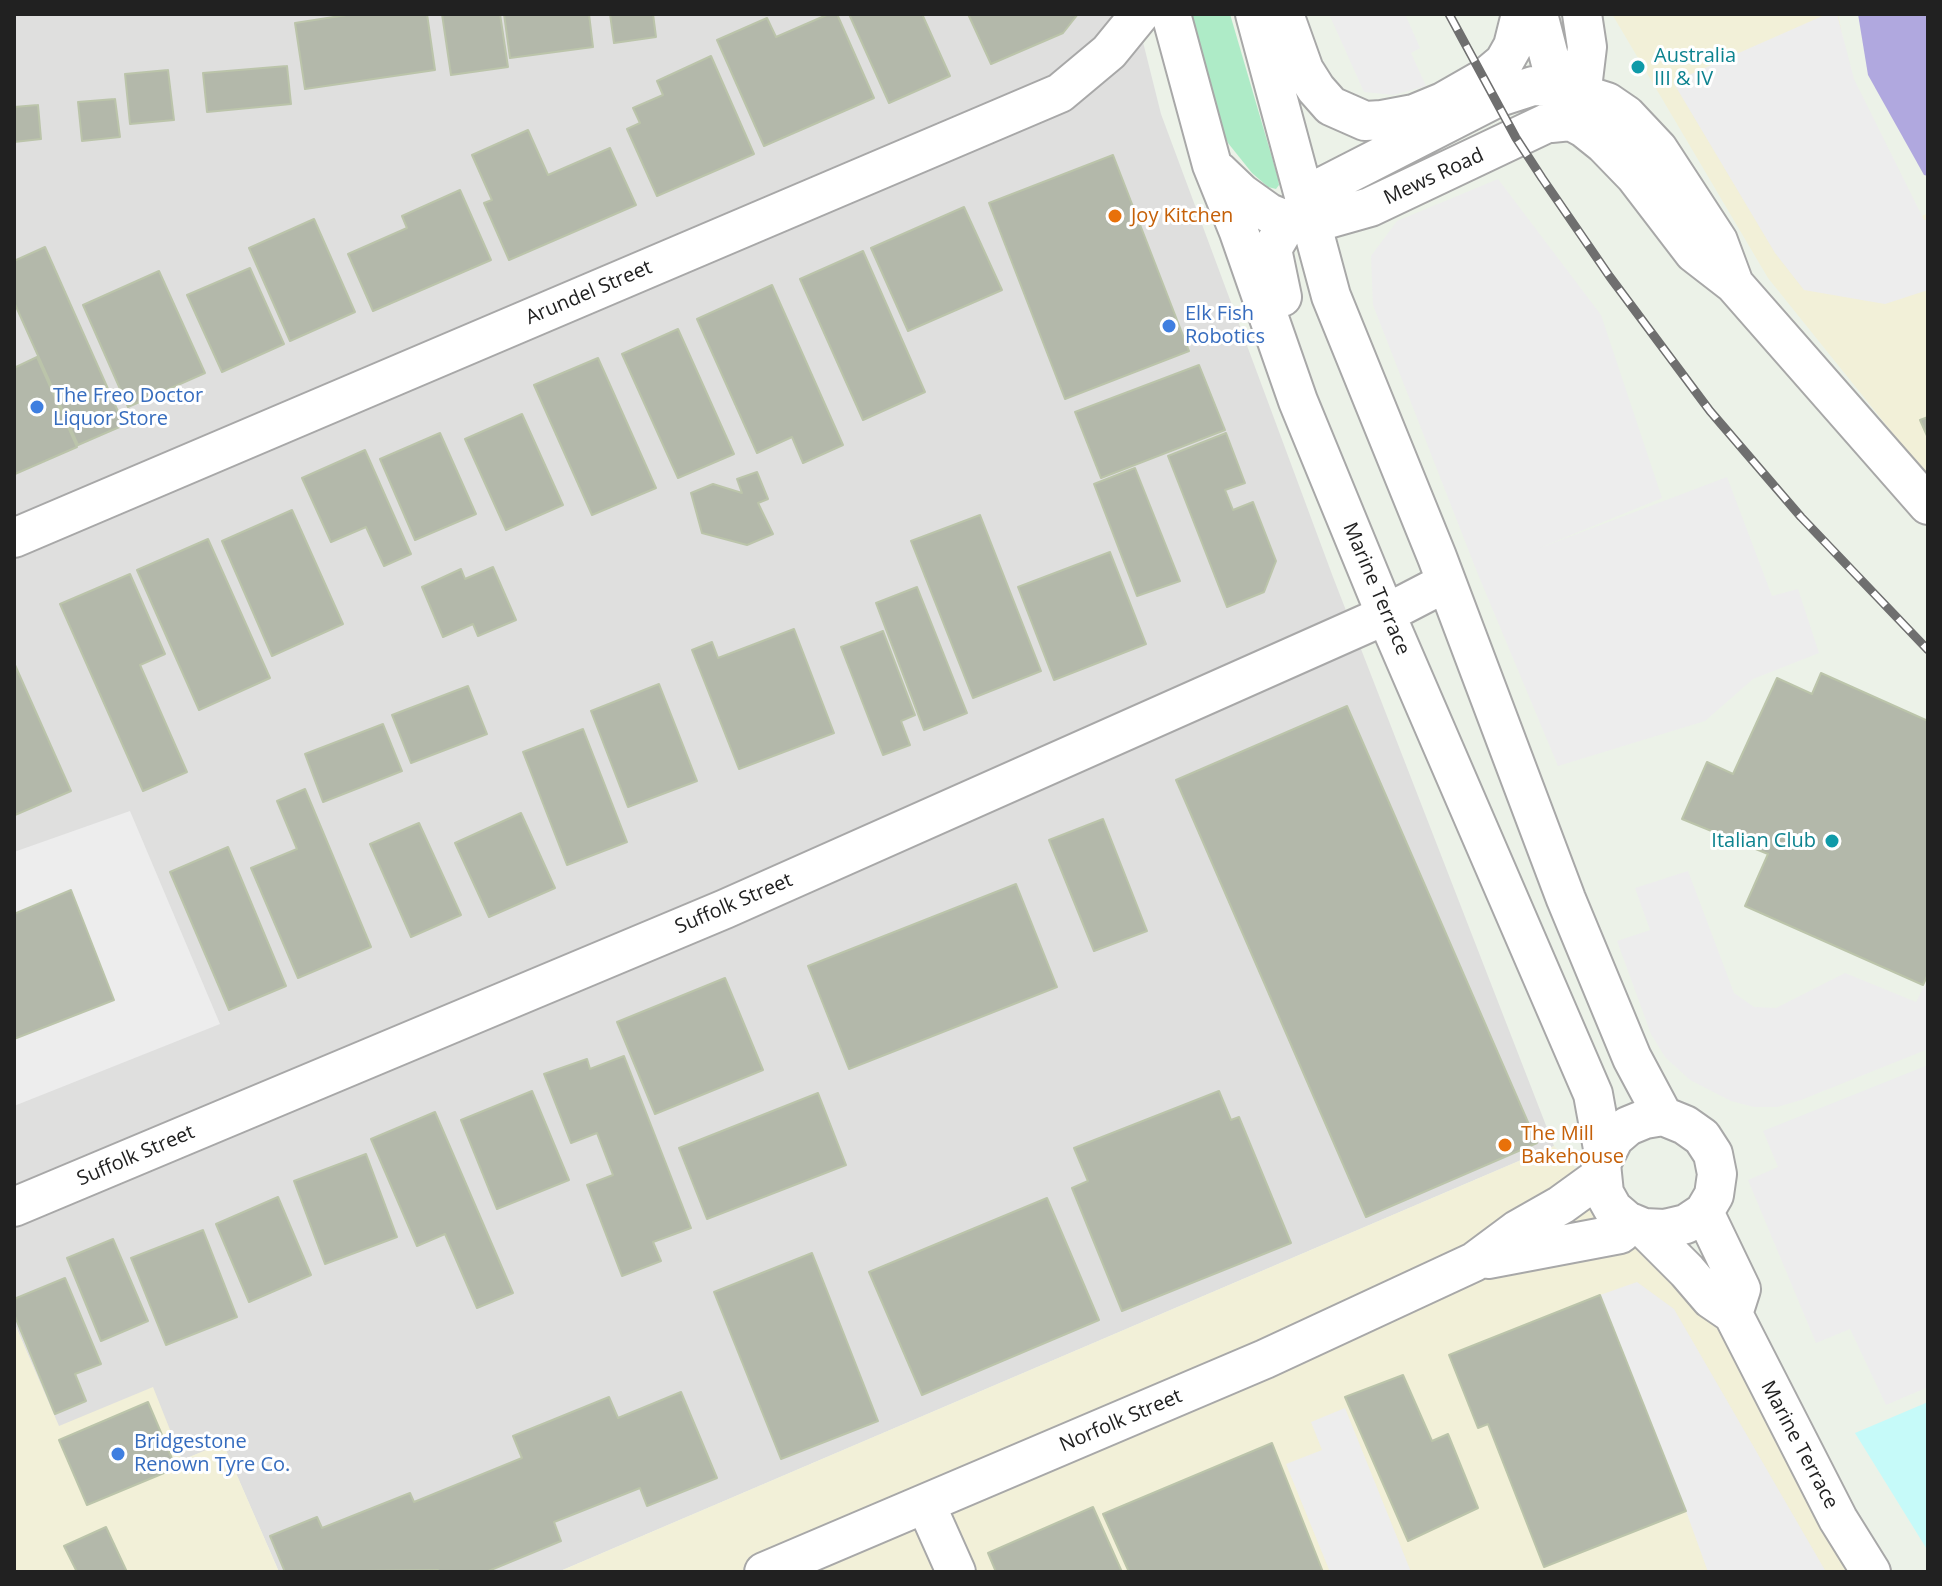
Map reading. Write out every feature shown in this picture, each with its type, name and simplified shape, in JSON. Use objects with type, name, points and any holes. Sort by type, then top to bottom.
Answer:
[{"type":"street","name":"Arundel Street","points":[[14,538],[1060,93],[1109,52],[1140,14]]},
{"type":"street","name":"Marine Terrace","points":[[1171,14],[1212,165],[1239,232],[1298,401],[1386,615],[1593,1094],[1604,1193],[1613,1209],[1638,1226],[1687,1271],[1711,1299],[1733,1314],[1838,1519],[1871,1572]]},
{"type":"street","points":[[1255,14],[1331,296],[1437,557],[1566,899],[1632,1058],[1663,1116]]},
{"type":"street","points":[[1284,14],[1304,70],[1331,106],[1365,121],[1414,114],[1443,102]]},
{"type":"street","points":[[1298,401],[1301,374],[1272,255],[1276,242],[1308,209],[1334,168],[1485,78],[1504,62],[1513,46],[1521,14]]},
{"type":"street","points":[[1538,14],[1551,64],[1570,107]]},
{"type":"street","points":[[1570,107],[1583,80],[1587,47],[1582,14]]},
{"type":"street","points":[[1212,165],[1241,193],[1269,213],[1308,209],[1496,98],[1533,86],[1570,107],[1635,176],[1694,253],[1734,284],[1928,505]]},
{"type":"street","points":[[1570,107],[1607,102],[1626,115],[1658,149],[1718,241],[1734,284]]},
{"type":"street","name":"Mews Road","points":[[1308,209],[1370,207],[1570,107]]},
{"type":"street","points":[[1331,296],[1348,238],[1370,207]]},
{"type":"street","name":"Suffolk Street","points":[[14,1207],[725,909],[1386,615],[1445,583]]},
{"type":"street","points":[[1602,1165],[1614,1138],[1628,1126],[1663,1116],[1685,1125],[1702,1137],[1713,1154],[1717,1174],[1714,1195],[1704,1212],[1686,1224],[1665,1229],[1638,1226]]},
{"type":"street","name":"Norfolk Street","points":[[764,1572],[1265,1359],[1474,1262],[1517,1230],[1561,1205],[1602,1165]]},
{"type":"street","points":[[1704,1212],[1741,1289],[1733,1314]]},
{"type":"street","name":"Norfolk Street","points":[[1474,1262],[1620,1234],[1638,1226]]},
{"type":"street","points":[[926,1505],[956,1572]]},
{"type":"shaded area","points":[[14,14],[1136,14],[1161,114],[1333,577],[1554,1146],[558,1572],[279,1572],[223,1444],[182,1460],[58,1426],[14,1322]]},
{"type":"shaded area","points":[[1329,14],[1405,14],[1420,48],[1411,53],[1426,86],[1394,95],[1364,92]]},
{"type":"shaded area","points":[[1612,14],[1838,14],[1851,80],[1920,217],[1928,213],[1928,477],[1768,278]]},
{"type":"shaded area","points":[[1827,14],[1837,14],[1854,79],[1924,220],[1928,219],[1928,290],[1885,304],[1804,290],[1775,253],[1673,82]]},
{"type":"shaded area","points":[[1858,14],[1928,14],[1928,176],[1924,175],[1868,75]]},
{"type":"shaded area","points":[[1498,179],[1601,315],[1662,498],[1537,549],[1727,477],[1772,596],[1798,589],[1819,653],[1753,679],[1705,721],[1558,766],[1477,572],[1373,305],[1371,256],[1397,221]]},
{"type":"shaded area","points":[[130,811],[220,1024],[14,1106],[14,852]]},
{"type":"shaded area","points":[[1688,871],[1734,993],[1754,1007],[1776,1008],[1845,973],[1916,1002],[1928,979],[1928,1049],[1777,1107],[1754,1107],[1731,1101],[1690,1080],[1665,1057],[1651,1034],[1617,941],[1650,930],[1635,888]]},
{"type":"shaded area","points":[[1928,1065],[1928,1387],[1886,1405],[1850,1329],[1816,1343],[1748,1180],[1778,1167],[1763,1131]]},
{"type":"shaded area","points":[[1554,1146],[1701,1300],[1886,1572],[558,1572]]},
{"type":"shaded area","points":[[1637,1282],[1674,1309],[1826,1572],[1708,1572],[1600,1295]]},
{"type":"shaded area","points":[[14,1322],[59,1426],[153,1387],[182,1460],[223,1443],[279,1572],[14,1572]]},
{"type":"shaded area","points":[[1928,1402],[1928,1551],[1855,1433]]},
{"type":"shaded area","points":[[1345,1408],[1411,1572],[1330,1572],[1286,1464],[1322,1450],[1311,1422]]},
{"type":"green space","points":[[1183,14],[1230,14],[1278,178],[1276,189],[1268,187],[1252,173],[1228,143],[1207,99]]},
{"type":"building","points":[[353,14],[427,14],[435,70],[305,89],[295,23]]},
{"type":"building","points":[[442,14],[500,14],[508,67],[451,75]]},
{"type":"building","points":[[504,14],[589,14],[593,47],[510,58]]},
{"type":"building","points":[[610,14],[653,14],[656,37],[614,43]]},
{"type":"building","points":[[829,14],[837,14],[874,98],[764,146],[717,40],[767,18],[776,37]]},
{"type":"building","points":[[849,14],[922,14],[950,76],[889,103]]},
{"type":"building","points":[[968,14],[1078,14],[1063,33],[991,64]]},
{"type":"building","points":[[711,56],[754,154],[657,196],[627,129],[640,123],[633,108],[663,95],[657,81]]},
{"type":"building","points":[[287,66],[291,104],[207,112],[203,73]]},
{"type":"building","points":[[168,70],[174,120],[130,124],[125,74]]},
{"type":"building","points":[[115,99],[120,137],[82,141],[78,102]]},
{"type":"building","points":[[38,105],[41,139],[14,142],[14,107]]},
{"type":"building","points":[[528,130],[548,175],[610,148],[636,205],[509,260],[484,203],[492,200],[472,155]]},
{"type":"building","points":[[1113,155],[1189,351],[1065,399],[989,203]]},
{"type":"building","points":[[460,190],[491,260],[373,311],[348,254],[407,228],[402,216]]},
{"type":"building","points":[[964,207],[1002,290],[908,331],[871,248]]},
{"type":"building","points":[[314,219],[355,312],[290,341],[249,248]]},
{"type":"building","points":[[45,247],[124,425],[78,445],[14,302],[14,261]]},
{"type":"building","points":[[863,251],[925,392],[863,420],[800,279]]},
{"type":"building","points":[[250,268],[284,344],[222,372],[187,295]]},
{"type":"building","points":[[159,271],[205,373],[128,407],[83,305]]},
{"type":"building","points":[[772,285],[843,445],[803,463],[792,437],[757,453],[697,319]]},
{"type":"building","points":[[678,329],[734,454],[678,478],[622,354]]},
{"type":"building","name":"The Freo Doctor Liquor Store","points":[[37,357],[77,447],[15,474],[14,368]]},
{"type":"building","points":[[598,358],[656,488],[592,515],[534,385]]},
{"type":"building","points":[[1199,365],[1225,430],[1101,478],[1075,412]]},
{"type":"building","points":[[522,414],[563,505],[506,530],[465,439]]},
{"type":"building","points":[[1928,417],[1928,438],[1920,420]]},
{"type":"building","points":[[440,433],[476,514],[415,540],[380,459]]},
{"type":"building","points":[[1226,433],[1245,483],[1225,490],[1233,510],[1253,502],[1276,561],[1264,592],[1227,607],[1168,456]]},
{"type":"building","points":[[365,450],[411,554],[384,566],[366,527],[331,542],[302,478]]},
{"type":"building","points":[[1135,468],[1180,581],[1137,596],[1094,484]]},
{"type":"building","points":[[757,472],[768,499],[758,503],[773,534],[747,545],[702,533],[691,493],[713,484],[742,493],[737,479]]},
{"type":"building","points":[[292,510],[343,624],[272,656],[222,541]]},
{"type":"building","points":[[980,515],[1041,671],[973,698],[911,541]]},
{"type":"building","points":[[208,539],[270,678],[199,710],[137,570]]},
{"type":"building","points":[[1110,552],[1146,644],[1054,680],[1018,587]]},
{"type":"building","points":[[493,567],[516,620],[478,636],[473,624],[443,637],[422,587],[461,569],[465,579]]},
{"type":"building","points":[[130,574],[165,654],[140,665],[187,772],[143,791],[60,604]]},
{"type":"building","points":[[917,587],[967,713],[924,730],[876,603]]},
{"type":"building","points":[[794,629],[834,733],[739,769],[692,650],[712,642],[718,658]]},
{"type":"building","points":[[883,631],[915,715],[901,721],[910,745],[883,755],[841,647]]},
{"type":"building","points":[[15,665],[71,791],[15,815],[14,813]]},
{"type":"building","name":"Italian Club","points":[[1821,673],[1928,721],[1928,974],[1923,985],[1745,906],[1768,854],[1682,819],[1707,762],[1733,774],[1777,678],[1812,694]]},
{"type":"building","points":[[659,684],[697,781],[628,807],[591,711]]},
{"type":"building","points":[[468,686],[487,734],[411,763],[392,715]]},
{"type":"building","points":[[1347,706],[1537,1143],[1366,1217],[1176,780]]},
{"type":"building","points":[[383,724],[402,771],[323,802],[305,754]]},
{"type":"building","points":[[583,729],[627,842],[567,865],[523,752]]},
{"type":"building","points":[[305,789],[371,947],[298,978],[251,868],[297,849],[277,801]]},
{"type":"building","points":[[521,813],[555,888],[489,917],[455,843]]},
{"type":"building","points":[[1103,819],[1147,931],[1094,951],[1049,840]]},
{"type":"building","points":[[419,823],[461,915],[411,937],[370,844]]},
{"type":"building","points":[[228,847],[286,986],[229,1010],[170,872]]},
{"type":"building","points":[[1016,884],[1057,987],[849,1069],[808,966]]},
{"type":"building","points":[[71,890],[114,1000],[14,1039],[14,914]]},
{"type":"building","points":[[725,978],[763,1070],[655,1114],[617,1022]]},
{"type":"building","points":[[624,1056],[691,1228],[653,1242],[661,1261],[622,1276],[587,1185],[613,1175],[597,1133],[571,1143],[544,1074],[587,1059],[590,1069]]},
{"type":"building","points":[[532,1091],[569,1180],[497,1209],[461,1120]]},
{"type":"building","points":[[1219,1091],[1231,1120],[1239,1117],[1291,1243],[1122,1311],[1072,1188],[1088,1181],[1074,1148]]},
{"type":"building","points":[[818,1093],[846,1165],[707,1219],[679,1148]]},
{"type":"building","points":[[435,1112],[513,1293],[477,1308],[445,1234],[417,1246],[371,1139]]},
{"type":"building","points":[[366,1154],[397,1237],[325,1264],[294,1181]]},
{"type":"building","points":[[278,1197],[311,1275],[249,1302],[216,1224]]},
{"type":"building","points":[[1047,1198],[1099,1320],[922,1395],[869,1272]]},
{"type":"building","points":[[203,1230],[237,1317],[166,1345],[131,1258]]},
{"type":"building","points":[[113,1239],[148,1321],[101,1341],[67,1258]]},
{"type":"building","points":[[812,1253],[878,1421],[781,1459],[714,1292]]},
{"type":"building","points":[[65,1278],[101,1364],[75,1374],[86,1401],[55,1414],[14,1314],[14,1299]]},
{"type":"building","points":[[1600,1295],[1686,1511],[1544,1567],[1488,1424],[1478,1428],[1449,1355]]},
{"type":"building","points":[[1403,1375],[1432,1441],[1448,1434],[1478,1508],[1408,1541],[1345,1397]]},
{"type":"building","points":[[681,1392],[717,1478],[647,1506],[640,1488],[554,1522],[561,1541],[486,1572],[285,1572],[270,1536],[317,1517],[322,1528],[410,1493],[414,1502],[522,1458],[513,1436],[609,1397],[618,1418]]},
{"type":"building","name":"Bridgestone Renown Tyre Co.","points":[[148,1402],[176,1468],[87,1505],[59,1440]]},
{"type":"building","points":[[1272,1443],[1323,1572],[1129,1572],[1103,1514]]},
{"type":"building","points":[[1093,1507],[1122,1572],[996,1572],[988,1553]]},
{"type":"building","points":[[106,1527],[127,1572],[77,1572],[64,1546]]},
{"type":"railway","points":[[1449,14],[1516,138],[1542,178],[1610,277],[1710,411],[1801,517],[1928,650]]},
{"type":"place","name":"Australia III & IV","points":[[1638,67]]},
{"type":"place","name":"Joy Kitchen","points":[[1115,216]]},
{"type":"place","name":"Elk Fish Robotics","points":[[1169,326]]},
{"type":"place","name":"The Freo Doctor Liquor Store","points":[[37,407]]},
{"type":"place","name":"Italian Club","points":[[1832,841]]},
{"type":"place","name":"The Mill Bakehouse","points":[[1505,1145]]},
{"type":"place","name":"Bridgestone Renown Tyre Co.","points":[[118,1454]]}]
